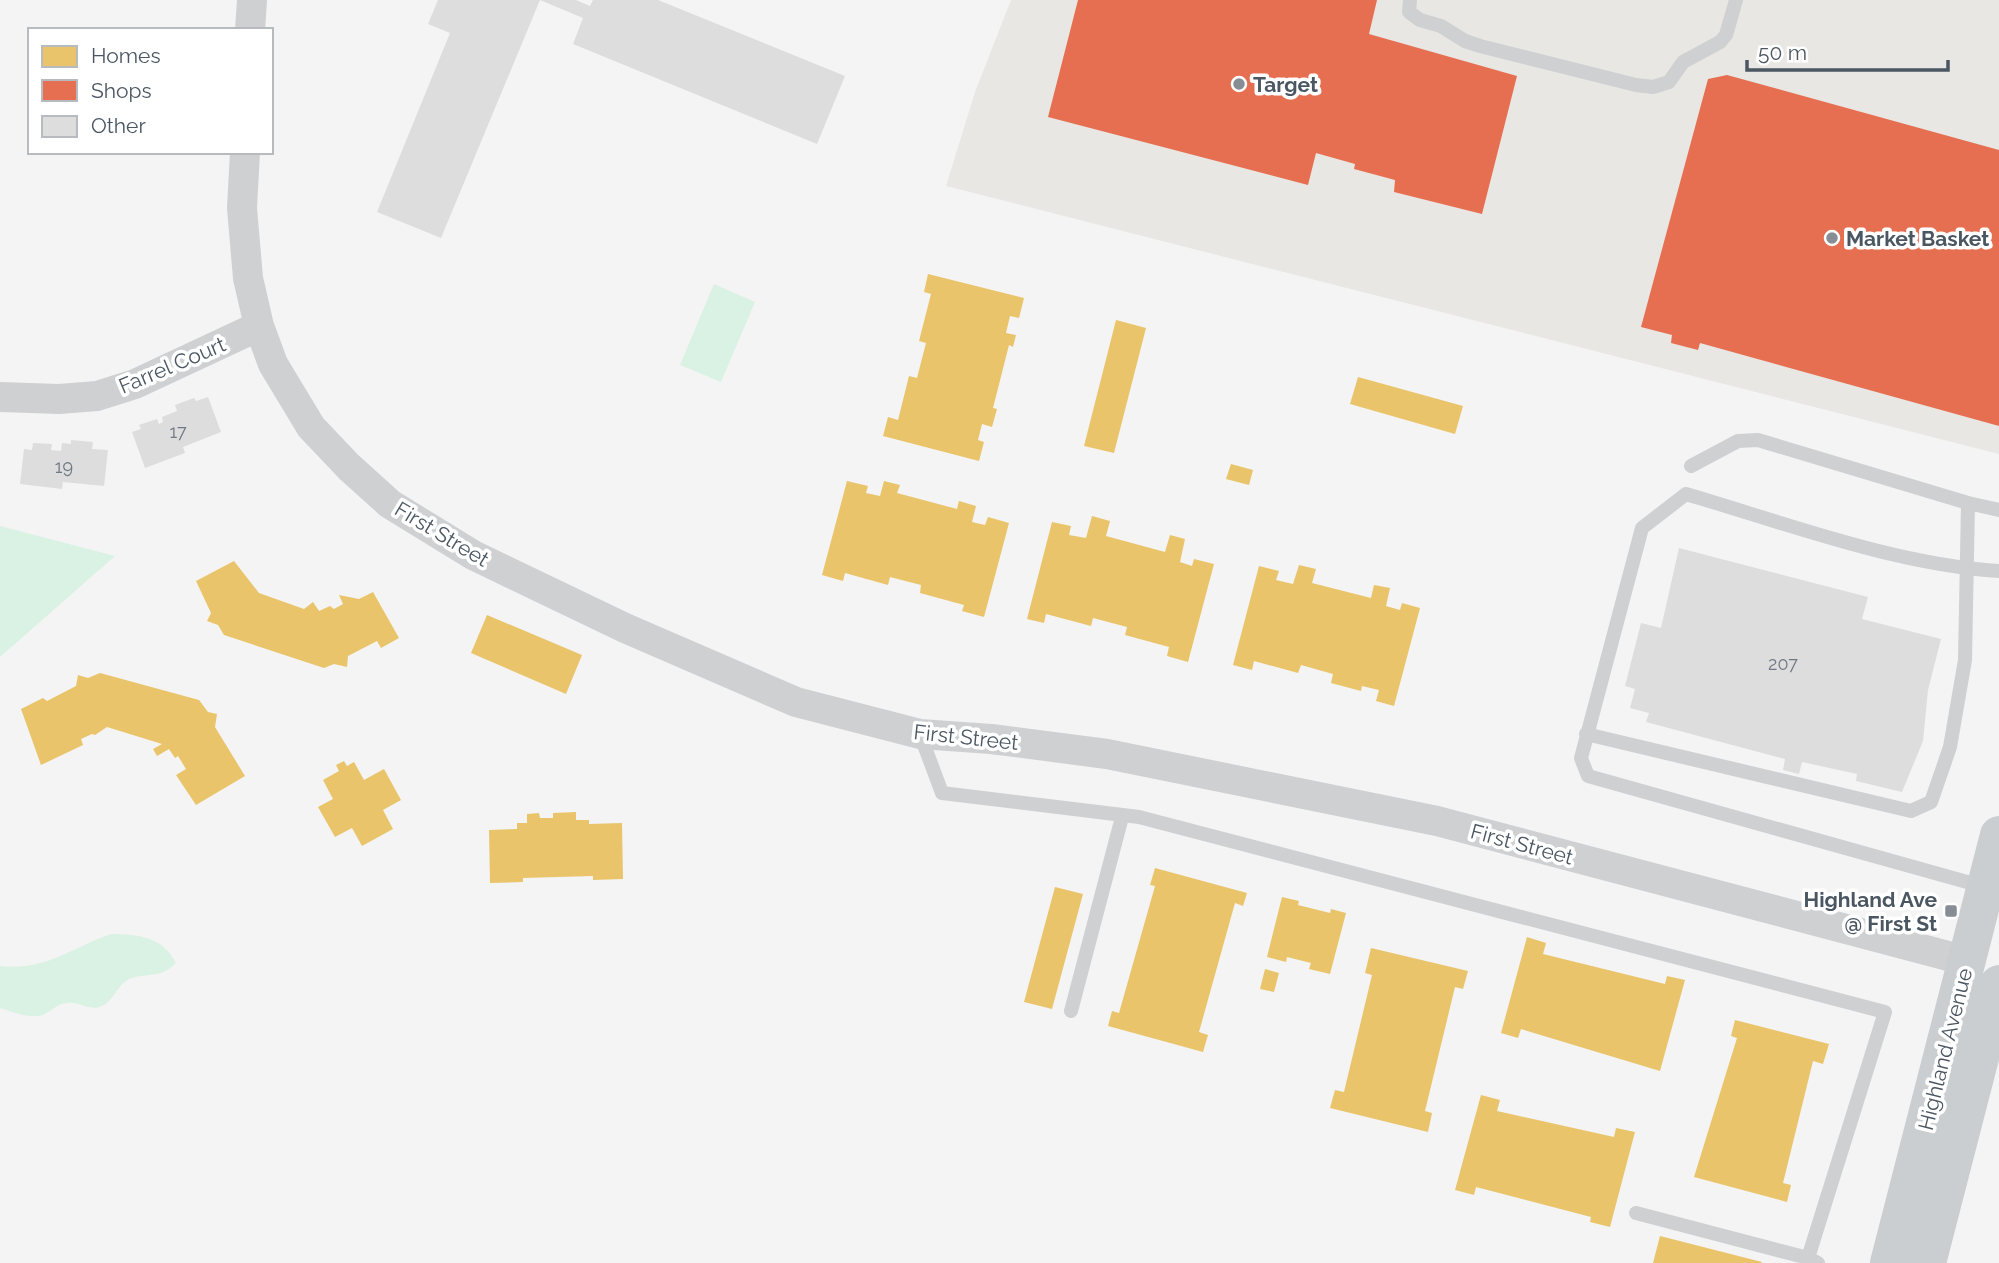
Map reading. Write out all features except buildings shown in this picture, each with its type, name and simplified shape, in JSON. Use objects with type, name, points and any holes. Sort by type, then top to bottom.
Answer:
[{"type":"main road","name":"Highland Avenue","points":[[1889,1263],[1999,835]]},
{"type":"main road","name":"Highland Avenue","points":[[1927,1263],[1999,984]]},
{"type":"street","points":[[250,28],[252,0]]},
{"type":"street","name":"First Street","points":[[245,154],[242,208],[248,278],[259,326],[273,363],[311,427],[349,467],[390,504],[473,555],[625,628],[796,702],[920,734],[991,738],[1107,754],[1437,821],[1967,961]]},
{"type":"street","name":"Farrel Court","points":[[0,397],[59,399],[97,396],[135,384],[259,326]]},
{"type":"lane","points":[[1410,0],[1409,12],[1414,17],[1441,26],[1465,41],[1544,63],[1653,87],[1669,82],[1683,62],[1720,42],[1726,35],[1735,0]]},
{"type":"lane","points":[[1691,466],[1738,441],[1758,440],[1999,510]]},
{"type":"lane","points":[[1986,887],[1588,776],[1581,758],[1642,527],[1686,494],[1855,544],[1966,569],[1999,571]]},
{"type":"lane","points":[[1586,734],[1911,811],[1931,802],[1950,747],[1965,660],[1968,503]]},
{"type":"lane","points":[[920,734],[942,793],[1139,817],[1885,1012],[1813,1260],[1636,1213]]},
{"type":"lane","points":[[1072,1011],[1122,817]]},
{"type":"shaded area","points":[[1011,0],[1999,0],[1999,454],[946,186],[975,92]]},
{"type":"green space","points":[[714,284],[755,302],[721,382],[680,365]]},
{"type":"green space","points":[[0,526],[115,556],[0,657]]},
{"type":"green space","points":[[111,934],[140,936],[157,942],[171,954],[176,963],[163,972],[131,978],[99,1007],[63,1003],[43,1015],[32,1016],[0,1008],[0,966],[17,967],[45,962]]},
{"type":"place","name":"Target","points":[[1239,84]]},
{"type":"place","name":"Market Basket","points":[[1832,238]]},
{"type":"place","name":"Highland Ave @ First St","points":[[1951,911]]}]
